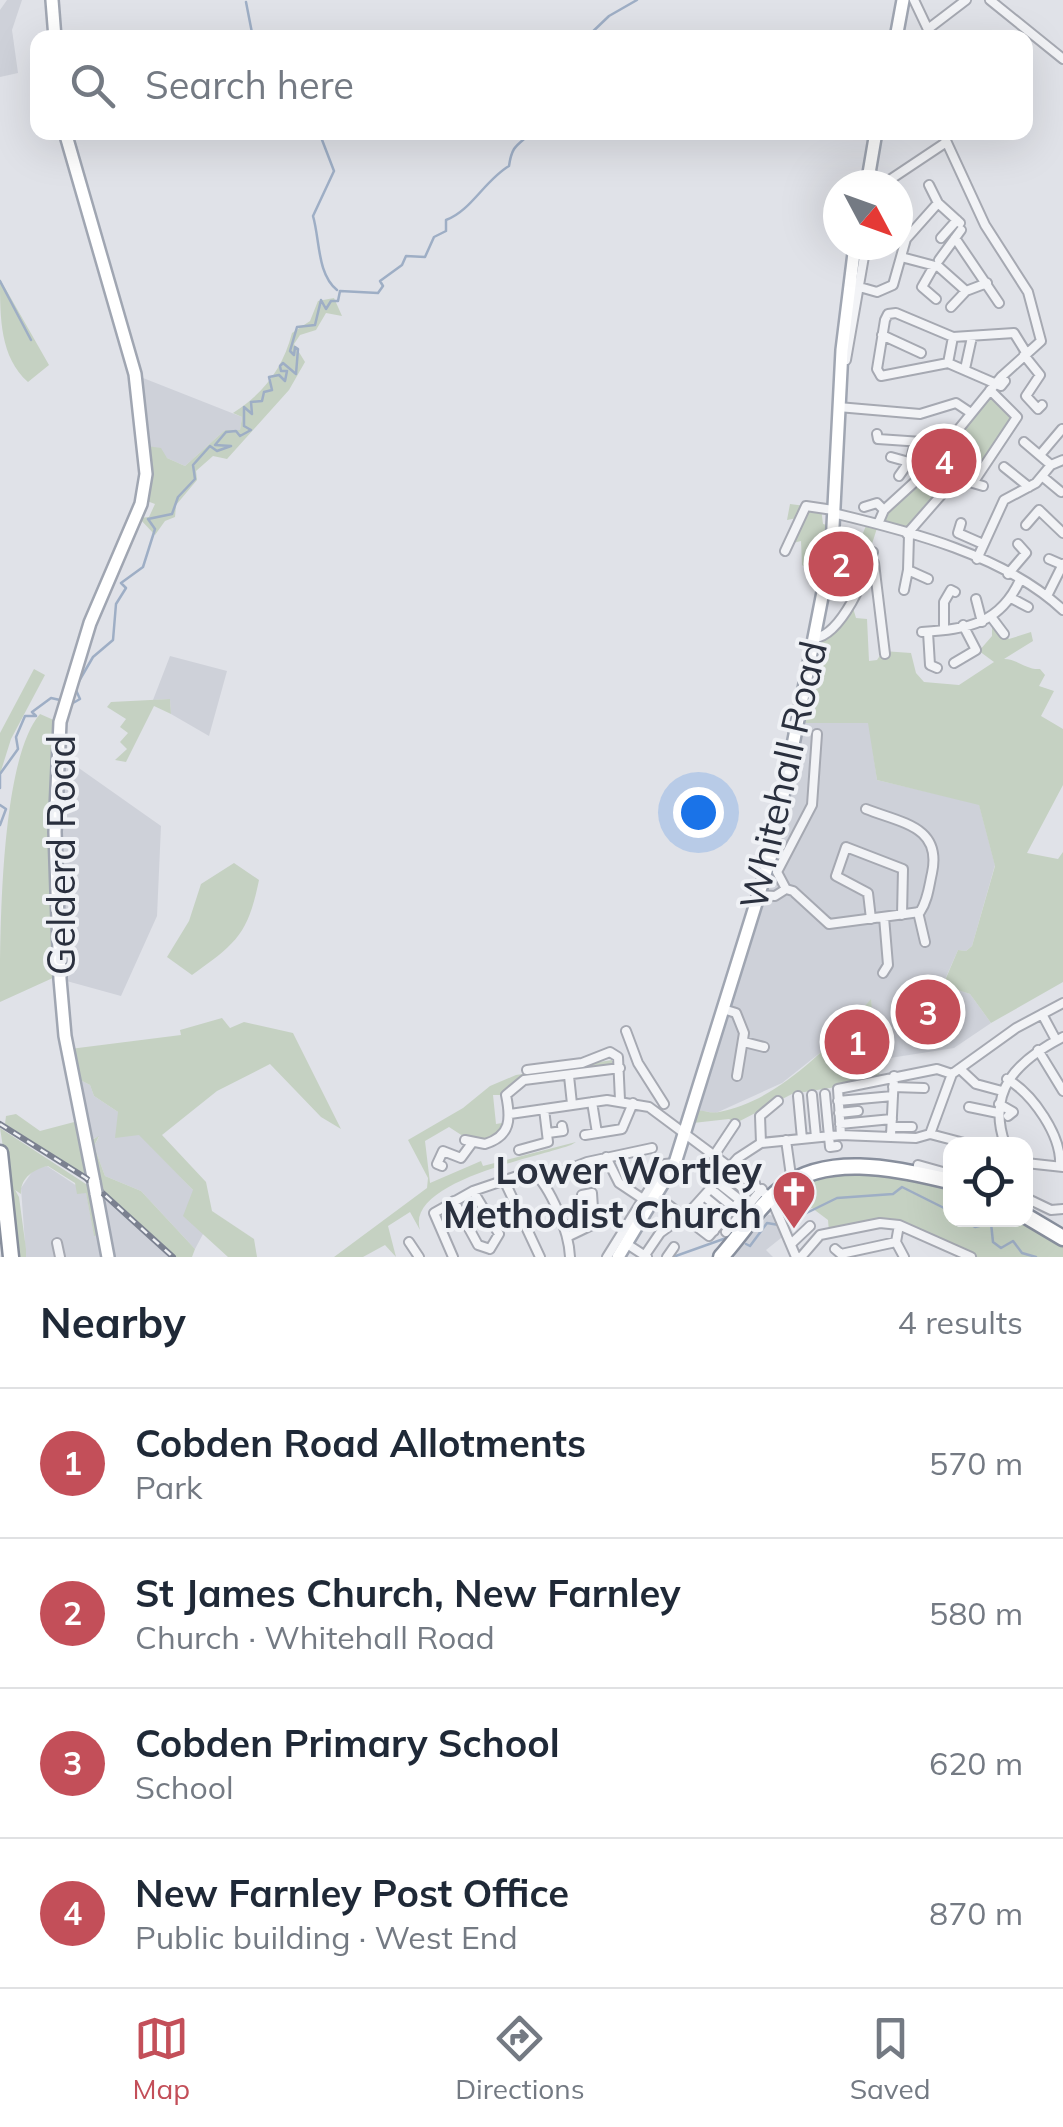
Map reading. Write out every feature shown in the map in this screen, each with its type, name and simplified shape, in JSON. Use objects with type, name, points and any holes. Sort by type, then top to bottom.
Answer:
[{"type":"highway","points":[[0,1153],[12,1257]]},
{"type":"highway","points":[[721,1257],[804,1176],[848,1167],[900,1170],[943,1179]]},
{"type":"highway","points":[[729,1257],[771,1207],[810,1180],[849,1173],[943,1180]]},
{"type":"highway","points":[[1033,1212],[1063,1227]]},
{"type":"highway","points":[[1033,1220],[1063,1238]]},
{"type":"main road","points":[[52,0],[55,30]]},
{"type":"main road","points":[[897,30],[903,0]]},
{"type":"main road","name":"Gelderd Road","points":[[68,140],[135,374],[146,474],[142,504],[90,623],[60,722],[55,832],[65,1036],[108,1257]]},
{"type":"main road","points":[[869,170],[874,140]]},
{"type":"main road","name":"Whitehall Road","points":[[624,1243],[676,1163],[686,1110],[723,1009],[776,834],[815,638],[833,511],[840,378],[855,260]]},
{"type":"street","points":[[914,0],[929,30]]},
{"type":"street","points":[[933,30],[966,0]]},
{"type":"street","points":[[990,0],[1026,30]]},
{"type":"street","points":[[1033,35],[1063,60]]},
{"type":"street","points":[[878,524],[884,510],[937,456],[998,379],[1041,341],[1028,292],[985,225],[944,140]]},
{"type":"street","points":[[904,170],[945,143]]},
{"type":"street","points":[[929,186],[959,228],[1000,303]]},
{"type":"street","points":[[913,231],[938,203]]},
{"type":"street","points":[[941,238],[959,228]]},
{"type":"street","points":[[934,296],[920,290],[959,228]]},
{"type":"street","points":[[913,259],[936,263],[966,290],[978,290],[987,283]]},
{"type":"street","name":"Whitehall Road","points":[[854,285],[862,260]]},
{"type":"street","points":[[854,285],[877,292],[888,289],[896,279],[900,260]]},
{"type":"street","points":[[951,307],[966,290]]},
{"type":"street","points":[[998,379],[948,363],[883,376],[878,372],[888,314],[896,313],[953,337],[1014,333],[1040,375],[1026,396],[1038,409],[1042,405]]},
{"type":"street","points":[[882,335],[921,353]]},
{"type":"street","points":[[948,363],[953,337]]},
{"type":"street","points":[[966,369],[972,337]]},
{"type":"street","points":[[973,482],[1017,417],[990,390]]},
{"type":"street","points":[[838,407],[920,414],[956,403],[971,412]]},
{"type":"street","points":[[1040,455],[1062,429]]},
{"type":"street","points":[[877,434],[878,439],[928,444],[956,478],[983,486]]},
{"type":"street","points":[[899,476],[909,462],[914,442]]},
{"type":"street","points":[[1024,442],[1052,464]]},
{"type":"street","points":[[891,458],[909,462]]},
{"type":"street","points":[[977,559],[1004,500],[1029,487],[1052,464],[1063,460]]},
{"type":"street","points":[[1004,468],[1029,487]]},
{"type":"street","points":[[1043,477],[1061,492]]},
{"type":"street","points":[[904,590],[908,534],[956,478]]},
{"type":"street","points":[[864,507],[876,503],[884,510]]},
{"type":"street","points":[[785,551],[806,506],[833,511],[977,559],[1047,596],[1063,610]]},
{"type":"street","points":[[1026,524],[1038,510],[1063,533]]},
{"type":"street","points":[[961,524],[958,533],[983,544]]},
{"type":"street","points":[[1008,574],[1028,552],[1018,544]]},
{"type":"street","points":[[815,638],[834,628],[864,580],[872,554],[884,654]]},
{"type":"street","points":[[1047,596],[1063,564],[1049,559]]},
{"type":"street","points":[[908,570],[928,580]]},
{"type":"street","points":[[930,666],[926,632],[992,618],[1012,598],[1020,580]]},
{"type":"street","points":[[944,629],[944,602],[951,590]]},
{"type":"street","points":[[1012,598],[1026,608]]},
{"type":"street","points":[[976,599],[982,622]]},
{"type":"street","points":[[992,618],[1004,634]]},
{"type":"street","points":[[954,664],[976,650],[962,624]]},
{"type":"street","points":[[816,734],[812,805],[777,872],[786,889],[829,924],[918,912],[926,904],[936,855],[932,842],[924,833],[866,809]]},
{"type":"street","points":[[872,918],[868,892],[835,883],[846,847],[903,869],[902,915]]},
{"type":"street","points":[[758,895],[774,896],[786,889]]},
{"type":"street","points":[[918,912],[925,942]]},
{"type":"street","points":[[883,973],[888,965],[884,917]]},
{"type":"street","points":[[930,1134],[956,1072],[1063,1003]]},
{"type":"street","points":[[723,1009],[740,1018],[744,1042],[737,1076]]},
{"type":"street","points":[[1004,1137],[998,1108],[1007,1079],[1038,1050],[1060,1038],[1042,1014]]},
{"type":"street","points":[[626,1032],[638,1063],[664,1104]]},
{"type":"street","points":[[744,1042],[764,1047]]},
{"type":"street","points":[[1038,1050],[1063,1090]]},
{"type":"street","points":[[527,1070],[582,1063],[610,1052],[618,1057],[620,1100]]},
{"type":"street","points":[[442,1166],[437,1164],[443,1151],[461,1158],[468,1142],[500,1138],[510,1114],[506,1095],[524,1080],[620,1068]]},
{"type":"street","points":[[841,1135],[838,1089],[937,1069],[956,1072],[976,1084],[1002,1091]]},
{"type":"street","points":[[569,1076],[572,1104]]},
{"type":"street","points":[[891,1127],[894,1076]]},
{"type":"street","points":[[1007,1079],[1024,1092],[1056,1138],[1061,1166],[1033,1164]]},
{"type":"street","points":[[838,1101],[924,1088]]},
{"type":"street","points":[[649,1107],[658,1094]]},
{"type":"street","points":[[825,1094],[830,1147],[837,1146]]},
{"type":"street","points":[[812,1095],[816,1137]]},
{"type":"street","points":[[798,1096],[802,1139]]},
{"type":"street","points":[[510,1114],[620,1100],[649,1107],[715,1154],[747,1192],[771,1207]]},
{"type":"street","points":[[761,1142],[758,1122],[762,1112],[778,1101]]},
{"type":"street","points":[[592,1102],[597,1133]]},
{"type":"street","points":[[585,1135],[627,1125],[633,1103]]},
{"type":"street","points":[[969,1108],[1013,1112],[1008,1116]]},
{"type":"street","points":[[519,1150],[548,1142],[544,1109]]},
{"type":"street","points":[[839,1112],[858,1111]]},
{"type":"street","points":[[715,1154],[735,1124]]},
{"type":"street","points":[[840,1124],[912,1127]]},
{"type":"street","points":[[624,1243],[646,1256],[657,1231],[698,1203],[761,1142],[891,1127],[910,1138],[930,1134],[943,1137]]},
{"type":"street","points":[[774,1128],[776,1141]]},
{"type":"street","points":[[788,1128],[790,1176]]},
{"type":"street","points":[[548,1133],[562,1130]]},
{"type":"street","points":[[453,1257],[432,1218],[454,1201],[504,1180],[539,1176],[652,1148]]},
{"type":"street","points":[[606,1157],[619,1182],[652,1201],[698,1203],[731,1232],[771,1207]]},
{"type":"street","points":[[789,1162],[802,1160]]},
{"type":"street","points":[[918,1166],[943,1178]]},
{"type":"street","points":[[728,1170],[771,1207],[798,1257],[829,1232],[880,1223],[899,1225],[971,1257]]},
{"type":"street","points":[[539,1176],[566,1237],[570,1257]]},
{"type":"street","points":[[504,1180],[540,1257]]},
{"type":"street","points":[[454,1201],[478,1245],[492,1253],[499,1234],[473,1192]]},
{"type":"street","points":[[723,1221],[747,1192]]},
{"type":"street","points":[[566,1237],[594,1224],[591,1198]]},
{"type":"street","points":[[1033,1201],[1051,1210],[1063,1208]]},
{"type":"street","points":[[698,1203],[723,1221]]},
{"type":"street","points":[[698,1203],[723,1221]]},
{"type":"street","points":[[899,1225],[896,1242],[904,1257]]},
{"type":"street","points":[[792,1243],[810,1226]]},
{"type":"street","points":[[57,1242],[60,1257]]},
{"type":"street","points":[[409,1242],[419,1257]]},
{"type":"street","points":[[835,1248],[841,1254],[896,1242]]},
{"type":"street","name":"Whitehall Road","points":[[607,1257],[624,1243]]},
{"type":"street","points":[[667,1257],[674,1247]]},
{"type":"shaded area","points":[[7,0],[22,0],[12,30],[18,73],[0,77],[0,10]]},
{"type":"shaded area","points":[[138,376],[242,417],[240,430],[225,430],[185,466],[167,458],[147,446]]},
{"type":"shaded area","points":[[170,656],[227,671],[209,736],[171,714],[170,699],[153,700]]},
{"type":"shaded area","points":[[803,723],[869,723],[877,780],[979,804],[995,865],[972,946],[966,951],[958,950],[943,984],[970,994],[991,1023],[954,1048],[877,1060],[871,1000],[821,1052],[782,1083],[716,1113],[696,1110],[785,809]]},
{"type":"shaded area","points":[[66,759],[161,826],[157,916],[121,996],[63,980],[59,879],[62,760]]},
{"type":"shaded area","points":[[76,1078],[90,1085],[94,1096],[118,1112],[193,1190],[203,1234],[195,1249],[141,1191],[105,1176],[94,1146],[99,1137],[90,1139]]},
{"type":"shaded area","points":[[47,1166],[86,1192],[94,1235],[101,1234],[105,1257],[26,1257],[21,1188],[34,1169]]},
{"type":"shaded area","points":[[101,1196],[120,1210],[169,1257],[112,1257]]},
{"type":"shaded area","points":[[768,1215],[778,1216],[786,1234],[766,1250],[773,1257],[732,1257]]},
{"type":"green space","points":[[0,279],[49,365],[28,382],[7,349],[1,322]]},
{"type":"green space","points":[[334,298],[342,316],[326,313],[316,330],[300,335],[294,344],[305,362],[289,390],[227,459],[213,456],[196,471],[197,480],[176,505],[175,517],[165,521],[155,535],[139,518],[149,517],[155,504],[147,501],[147,446],[161,448],[167,458],[185,466],[225,430],[240,430],[242,417],[233,413],[271,379],[292,333],[310,321],[318,301]]},
{"type":"green space","points":[[990,390],[1017,417],[973,483],[956,478],[959,472],[954,468],[949,472],[946,469],[954,460],[942,449]]},
{"type":"green space","points":[[919,478],[938,496],[907,531],[878,525],[856,594],[841,580],[846,552],[831,549],[832,537],[858,545],[868,521],[878,524],[880,516]]},
{"type":"green space","points":[[790,504],[821,508],[823,524],[830,526],[814,637],[800,650],[811,636],[821,579],[802,565],[801,541],[789,544],[797,518],[787,520]]},
{"type":"green space","points":[[851,601],[856,618],[867,619],[869,661],[877,660],[883,651],[911,653],[916,673],[924,682],[959,685],[994,662],[979,651],[992,636],[992,618],[1009,639],[1031,632],[1033,641],[1004,659],[1040,669],[1045,675],[1039,686],[1054,691],[1041,716],[1063,729],[1063,785],[1027,853],[1058,859],[1063,852],[1063,982],[991,1023],[970,994],[943,985],[958,950],[966,951],[972,946],[995,866],[979,805],[877,780],[868,723],[803,723],[819,638]]},
{"type":"green space","points":[[34,669],[45,675],[11,739],[0,774],[0,733]]},
{"type":"green space","points":[[170,699],[171,714],[154,706],[126,762],[115,760],[127,749],[120,742],[128,733],[120,727],[126,719],[107,707],[111,702]]},
{"type":"green space","points":[[40,714],[56,721],[50,844],[55,977],[0,1002],[2,894],[10,808],[27,737]]},
{"type":"green space","points":[[234,863],[259,880],[250,913],[230,945],[192,975],[167,957],[189,921],[201,884]]},
{"type":"green space","points":[[871,999],[880,1080],[792,1094],[736,1123],[729,1119],[693,1123],[696,1110],[716,1112],[741,1106],[783,1083],[840,1034]]},
{"type":"green space","points":[[222,1018],[230,1028],[244,1022],[293,1033],[341,1129],[321,1117],[270,1064],[217,1091],[162,1135],[206,1182],[212,1211],[254,1239],[257,1257],[228,1257],[183,1216],[193,1190],[139,1135],[115,1138],[118,1112],[94,1096],[90,1085],[76,1078],[70,1049],[181,1035],[180,1030]]},
{"type":"green space","points":[[612,1060],[613,1066],[524,1080],[506,1095],[493,1095],[496,1124],[508,1122],[491,1140],[469,1140],[449,1127],[425,1141],[430,1183],[481,1161],[483,1166],[576,1142],[453,1185],[433,1198],[421,1213],[420,1230],[410,1212],[388,1226],[396,1257],[385,1245],[363,1257],[334,1257],[427,1188],[428,1178],[408,1140],[463,1108],[490,1086],[516,1075]]},
{"type":"green space","points":[[16,1114],[40,1131],[78,1121],[88,1179],[5,1124],[6,1116]]},
{"type":"green space","points":[[0,1128],[92,1188],[101,1234],[94,1236],[86,1193],[77,1194],[75,1183],[48,1166],[43,1167],[25,1179],[21,1194],[15,1190],[26,1249],[26,1257],[20,1257]]},
{"type":"green space","points":[[99,1136],[94,1146],[105,1176],[141,1191],[195,1249],[192,1257],[175,1257],[98,1187],[88,1142]]},
{"type":"green space","points":[[863,1173],[943,1186],[943,1227],[1033,1225],[1063,1242],[1063,1257],[971,1257],[916,1232],[880,1223],[829,1232],[828,1220],[812,1208],[792,1220],[786,1205],[777,1209],[790,1191],[826,1177]]},
{"type":"waterway","points":[[594,30],[609,16],[637,0]]},
{"type":"waterway","points":[[246,2],[251,30]]},
{"type":"waterway","points":[[322,140],[334,171],[313,216],[322,266],[337,290]]},
{"type":"waterway","points":[[73,703],[80,699],[75,688],[93,657],[113,640],[116,604],[126,588],[121,583],[143,567],[155,529],[148,519],[172,514],[178,497],[195,479],[193,465],[210,446],[217,451],[231,446],[215,445],[226,432],[236,431],[240,436],[251,430],[244,426],[244,407],[252,414],[251,402],[262,401],[264,392],[272,390],[269,377],[279,375],[285,381],[287,371],[281,371],[280,366],[283,363],[296,374],[298,349],[295,347],[294,355],[290,351],[297,327],[315,325],[321,300],[326,309],[331,301],[338,301],[340,291],[378,293],[383,286],[380,281],[402,265],[406,256],[425,257],[434,237],[446,231],[446,220],[463,210],[509,166],[523,140]]},
{"type":"waterway","points":[[0,281],[31,340]]},
{"type":"waterway","points":[[0,788],[0,774],[18,749],[16,737],[25,716],[36,716],[32,712],[51,698],[60,700]]},
{"type":"waterway","points":[[0,805],[6,809],[0,825]]},
{"type":"waterway","points":[[786,1223],[837,1198],[893,1194],[902,1187],[943,1208]]},
{"type":"waterway","points":[[746,1244],[750,1246],[767,1223],[779,1225]]},
{"type":"waterway","points":[[991,1227],[993,1242],[1001,1248],[1013,1241],[1022,1253],[1036,1257]]},
{"type":"waterway","points":[[673,1257],[729,1237]]},
{"type":"railway","points":[[0,1124],[86,1178],[173,1257]]},
{"type":"place","name":"New Farnley Post Office","points":[[944,461]]},
{"type":"place","name":"St James Church, New Farnley","points":[[841,564]]},
{"type":"place","name":"Cobden Primary School","points":[[928,1012]]},
{"type":"place","name":"Cobden Road Allotments","points":[[857,1042]]},
{"type":"place","name":"Lower Wortley Methodist Church","points":[[794,1230]]}]
